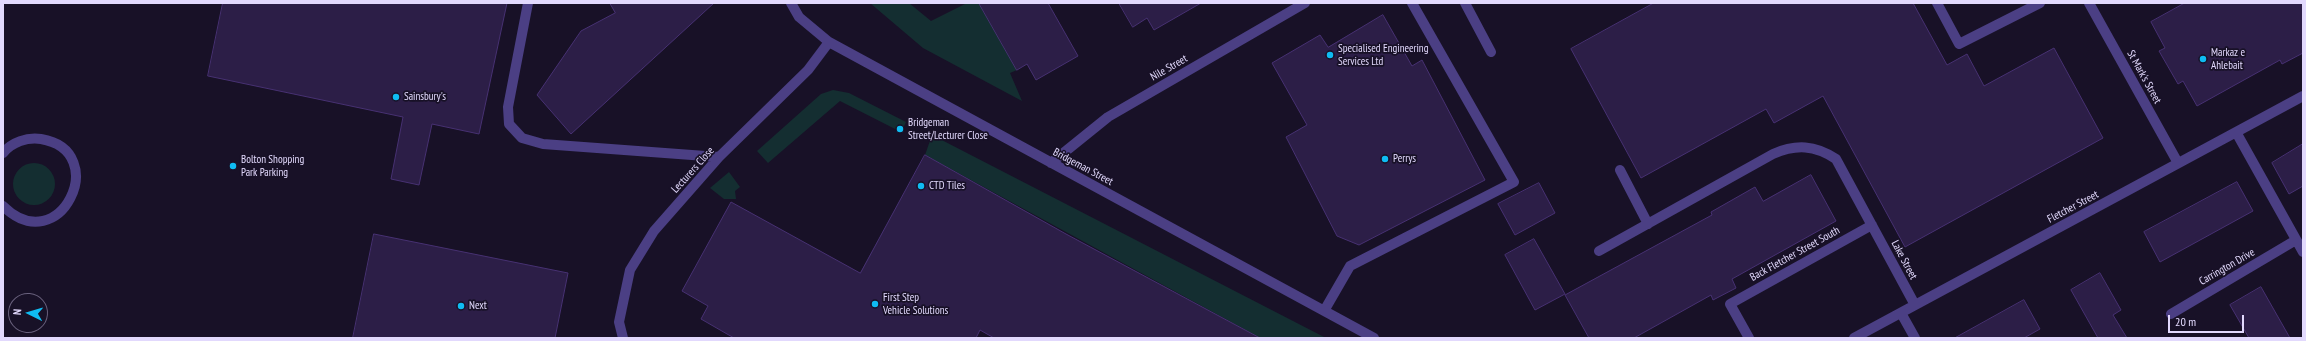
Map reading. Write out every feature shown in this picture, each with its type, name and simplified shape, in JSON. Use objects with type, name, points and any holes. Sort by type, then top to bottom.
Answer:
[{"type":"street","points":[[528,3],[508,107],[509,124],[522,138],[543,144],[719,157]]},
{"type":"street","name":"Bridgeman Street","points":[[791,3],[799,17],[829,42],[1374,338]]},
{"type":"street","name":"Nile Street","points":[[1052,163],[1108,117],[1305,3]]},
{"type":"street","points":[[1324,311],[1350,266],[1514,182],[1412,3]]},
{"type":"street","points":[[1465,3],[1491,52]]},
{"type":"street","points":[[1937,3],[1959,44],[2040,3]]},
{"type":"street","name":"St Mark's Street","points":[[2089,3],[2178,163]]},
{"type":"street","name":"Lecturers Close","points":[[623,338],[619,322],[630,270],[654,231],[719,157],[808,70],[829,42]]},
{"type":"street","name":"Fletcher Street","points":[[1854,338],[2303,96]]},
{"type":"street","points":[[2236,132],[2303,252]]},
{"type":"street","points":[[3,154],[22,140],[35,138],[48,140],[66,152],[73,164],[76,174],[74,194],[69,203],[52,217],[38,221],[24,220],[10,213],[3,206]]},
{"type":"street","name":"Lake Street","points":[[1599,251],[1773,154],[1788,148],[1805,146],[1823,150],[1836,159],[1915,305]]},
{"type":"street","points":[[1620,170],[1648,224]]},
{"type":"street","name":"Back Fletcher Street South","points":[[1749,338],[1730,304],[1872,225]]},
{"type":"street","name":"Carrington Drive","points":[[2171,314],[2296,240]]},
{"type":"street","points":[[1901,313],[1914,338]]},
{"type":"green space","points":[[870,3],[909,3],[931,21],[967,3],[979,3],[1017,70],[1010,73],[1022,101],[923,48]]},
{"type":"green space","points":[[833,90],[849,93],[906,122],[901,132],[840,101],[768,163],[757,151],[821,94]]},
{"type":"green space","points":[[932,135],[1326,338],[1252,338],[1253,334],[925,155]]},
{"type":"green space","points":[[30,163],[38,163],[46,166],[52,172],[55,184],[52,196],[46,202],[38,205],[30,205],[22,202],[16,196],[13,188],[13,180],[16,172],[22,166]]},
{"type":"green space","points":[[729,172],[740,187],[735,191],[736,199],[724,199],[710,188]]},
{"type":"building","name":"Sainsbury's","points":[[223,3],[507,3],[479,134],[432,124],[419,185],[391,179],[403,117],[208,76]]},
{"type":"building","points":[[610,3],[714,3],[571,134],[537,95],[581,31],[615,13]]},
{"type":"building","points":[[979,3],[1048,3],[1078,56],[1036,80],[1027,64],[1017,70]]},
{"type":"building","points":[[1119,3],[1201,3],[1154,30],[1147,18],[1133,27]]},
{"type":"building","points":[[1654,3],[1913,3],[1947,65],[1967,54],[1984,86],[2054,48],[2103,138],[1905,247],[1823,96],[1774,123],[1766,109],[1641,178],[1571,49]]},
{"type":"building","name":"Markaz e Ahlebait","points":[[2185,3],[2303,3],[2303,53],[2282,64],[2280,60],[2197,106],[2183,81],[2178,84],[2159,51],[2165,48],[2151,22]]},
{"type":"building","name":"Perrys","points":[[1383,15],[1412,66],[1422,60],[1485,180],[1359,245],[1337,236],[1286,137],[1307,125],[1272,63],[1320,35],[1328,47]]},
{"type":"building","points":[[2303,144],[2303,186],[2289,194],[2272,163]]},
{"type":"building","points":[[925,155],[1066,234],[1260,338],[994,338],[980,330],[976,338],[734,338],[701,319],[708,306],[682,291],[731,202],[860,273]]},
{"type":"building","points":[[1811,175],[1836,221],[1732,279],[1736,288],[1713,300],[1711,295],[1634,338],[1589,338],[1565,295],[1712,215],[1711,212],[1755,187],[1763,201]]},
{"type":"building","points":[[2237,182],[2253,211],[2160,262],[2144,232]]},
{"type":"building","points":[[1539,183],[1555,213],[1515,235],[1498,204]]},
{"type":"building","name":"Next","points":[[374,234],[568,273],[555,338],[353,338]]},
{"type":"building","points":[[1534,239],[1565,294],[1535,310],[1505,255]]},
{"type":"building","points":[[2100,273],[2121,310],[2113,315],[2127,338],[2098,338],[2071,290]]},
{"type":"building","points":[[2261,287],[2290,338],[2249,338],[2230,305]]},
{"type":"building","points":[[2024,300],[2040,329],[2024,338],[1955,338]]},
{"type":"place","name":"Specialised Engineering Services Ltd","points":[[1330,55]]},
{"type":"place","name":"Markaz e Ahlebait","points":[[2203,59]]},
{"type":"place","name":"Sainsbury's","points":[[396,97]]},
{"type":"place","name":"Bridgeman Street/Lecturer Close","points":[[900,129]]},
{"type":"place","name":"Perrys","points":[[1385,159]]},
{"type":"place","name":"Bolton Shopping Park Parking","points":[[233,166]]},
{"type":"place","name":"CTD Tiles","points":[[921,186]]},
{"type":"place","name":"First Step Vehicle Solutions","points":[[875,304]]},
{"type":"place","name":"Next","points":[[461,306]]}]
